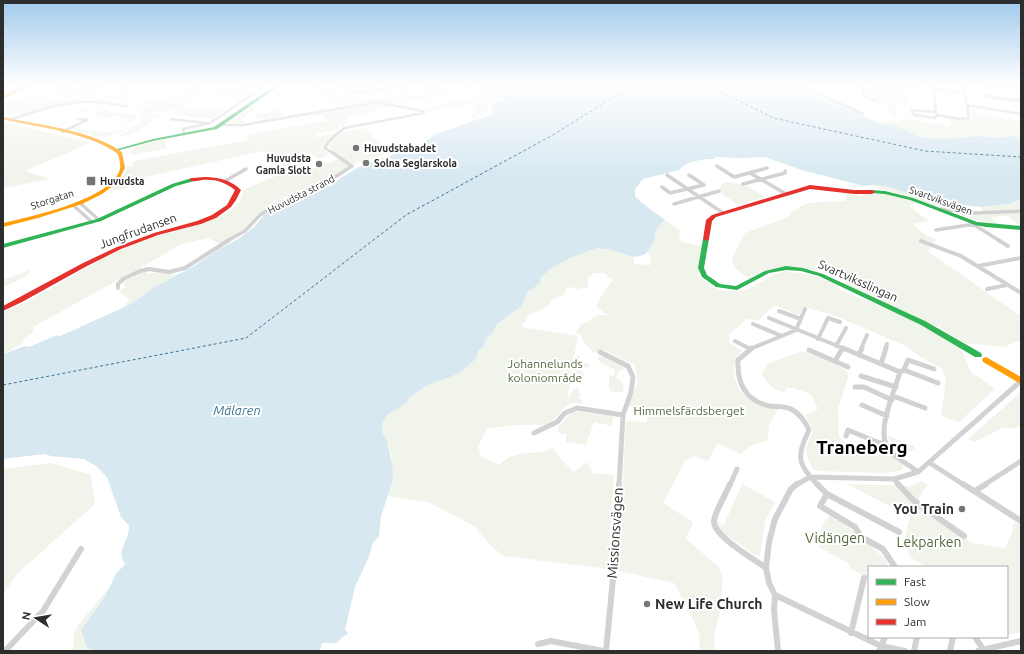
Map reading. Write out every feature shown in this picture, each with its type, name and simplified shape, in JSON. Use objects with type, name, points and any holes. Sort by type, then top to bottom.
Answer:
[{"type":"street","points":[[7,119],[25,115]]},
{"type":"street","points":[[184,134],[183,129],[210,123],[223,115]]},
{"type":"street","points":[[116,150],[207,130],[222,125],[237,115]]},
{"type":"street","name":"Huvudsta strand","points":[[222,125],[243,125],[304,115]]},
{"type":"street","name":"Huvudsta strand","points":[[118,288],[118,284],[123,279],[140,271],[149,269],[169,272],[185,268],[216,247],[245,231],[259,216],[274,205],[326,182],[352,166],[325,148],[328,142],[344,128],[416,115]]},
{"type":"street","points":[[914,115],[935,118],[936,115]]},
{"type":"street","points":[[938,115],[957,119],[968,118],[970,117],[969,115]]},
{"type":"street","points":[[7,119],[99,142],[118,151],[123,158]]},
{"type":"street","points":[[62,132],[87,120],[78,119]]},
{"type":"street","points":[[171,119],[210,123]]},
{"type":"street","name":"Storgatan","points":[[3,225],[50,214],[101,193],[116,182],[122,174],[124,168],[122,152],[130,146]]},
{"type":"street","name":"Storgatan","points":[[76,204],[103,189],[116,178],[120,164],[119,159],[114,152],[116,150]]},
{"type":"street","points":[[717,166],[734,177],[767,168]]},
{"type":"street","points":[[225,181],[246,170]]},
{"type":"street","points":[[743,184],[785,173],[785,171]]},
{"type":"street","points":[[750,173],[786,194]]},
{"type":"street","points":[[667,175],[723,213]]},
{"type":"street","points":[[662,187],[670,193],[704,185],[690,175]]},
{"type":"street","name":"Jungfrudansen","points":[[3,309],[26,299],[97,258],[124,245],[161,232],[195,224],[216,215],[229,207],[237,195],[238,190],[235,186],[225,181],[205,179],[179,183],[96,221],[4,246]]},
{"type":"street","name":"Svartviksslingan","points":[[854,192],[810,187],[710,218],[701,268],[704,276],[713,284],[728,288],[737,288],[767,272],[786,268],[801,269],[835,281],[874,301],[923,322],[978,355]]},
{"type":"street","points":[[674,204],[719,191]]},
{"type":"street","name":"Svartviksvägen","points":[[854,192],[886,192],[941,209],[975,224],[1021,228]]},
{"type":"street","name":"Jungfrudansen","points":[[76,204],[96,221]]},
{"type":"street","name":"Jungfrudansen","points":[[76,204],[96,221]]},
{"type":"street","points":[[941,209],[985,213],[1021,211]]},
{"type":"street","points":[[936,230],[975,224],[1008,246]]},
{"type":"street","points":[[921,241],[944,247],[1021,293]]},
{"type":"street","points":[[978,266],[1021,258]]},
{"type":"street","points":[[987,289],[1008,285]]},
{"type":"street","points":[[805,309],[796,330],[750,349],[738,360],[737,376],[739,384],[743,392],[760,402],[795,411],[805,420],[809,430],[800,449],[800,457],[803,466],[810,477],[827,494],[899,532]]},
{"type":"street","points":[[779,311],[801,319]]},
{"type":"street","points":[[769,318],[881,364],[938,383]]},
{"type":"street","points":[[818,339],[828,318],[840,322]]},
{"type":"street","points":[[753,324],[782,336]]},
{"type":"street","points":[[836,346],[846,328]]},
{"type":"street","points":[[859,355],[867,335]]},
{"type":"street","points":[[735,340],[750,349]]},
{"type":"street","points":[[881,364],[887,344]]},
{"type":"street","points":[[834,361],[842,348]]},
{"type":"street","points":[[810,350],[848,367]]},
{"type":"street","name":"Missionsvägen","points":[[600,352],[628,366],[633,377],[631,392],[623,415],[615,558],[606,651]]},
{"type":"street","points":[[918,472],[899,457],[886,444],[884,439],[884,428],[892,398],[902,371],[908,360],[934,369]]},
{"type":"street","points":[[778,651],[774,610],[775,595],[769,583],[766,568],[775,519],[791,489],[799,482],[810,477],[894,479],[918,472],[930,463],[972,423],[1021,381],[986,360]]},
{"type":"street","points":[[861,376],[896,387]]},
{"type":"street","points":[[855,387],[864,387],[892,398],[925,408]]},
{"type":"street","points":[[862,405],[887,416]]},
{"type":"street","points":[[534,433],[557,422],[565,413],[577,408],[623,415]]},
{"type":"street","points":[[846,436],[848,430],[877,442],[886,444]]},
{"type":"street","points":[[975,491],[1021,461]]},
{"type":"street","points":[[930,463],[1021,521]]},
{"type":"street","points":[[738,469],[714,519],[714,526],[722,536],[766,568]]},
{"type":"street","points":[[894,479],[914,501],[964,536]]},
{"type":"street","points":[[827,494],[820,506],[855,527],[861,536],[883,549],[894,566]]},
{"type":"street","points":[[5,651],[43,611],[81,550]]},
{"type":"street","points":[[851,633],[864,578]]},
{"type":"street","points":[[775,595],[880,648],[905,651]]},
{"type":"street","points":[[880,648],[885,638]]},
{"type":"street","points":[[914,651],[917,638]]},
{"type":"street","points":[[950,651],[953,638]]},
{"type":"street","points":[[975,638],[980,650],[1021,641]]},
{"type":"street","points":[[538,644],[551,641],[603,651]]},
{"type":"green space","points":[[96,115],[137,115],[135,117],[137,118],[132,122],[123,121],[128,118],[117,120],[120,116],[99,118]]},
{"type":"green space","points":[[140,115],[158,115],[160,116],[153,118],[153,121],[128,136],[120,136],[143,121],[139,119],[148,115]]},
{"type":"green space","points":[[175,115],[218,115],[212,119]]},
{"type":"green space","points":[[241,115],[248,115],[243,118],[244,123],[229,123]]},
{"type":"green space","points":[[256,115],[282,115],[283,116],[258,120]]},
{"type":"green space","points":[[311,115],[357,115],[347,117],[348,124],[339,126],[338,130],[316,134],[317,137],[365,128],[387,151],[386,154],[354,164],[331,150],[332,149],[328,145],[328,142],[324,147],[330,154],[319,159],[310,153],[298,161],[311,169],[339,159],[350,166],[325,182],[275,201],[257,215],[243,230],[220,244],[208,238],[179,245],[33,327],[33,332],[24,338],[23,343],[3,354],[3,312],[22,304],[131,245],[150,238],[205,223],[219,217],[232,209],[240,200],[243,190],[280,174],[278,171],[282,171],[285,175],[294,171],[285,166],[280,167],[275,159],[263,151],[145,177],[125,189],[108,191],[121,180],[128,166],[132,167],[133,161],[248,140],[246,135],[327,121],[322,115]]},
{"type":"green space","points":[[471,115],[472,115],[483,115],[474,119]]},
{"type":"green space","points":[[972,115],[985,115],[1021,121],[1021,138],[1009,136],[999,138],[977,136],[954,139],[931,139],[919,136],[899,126],[877,122],[905,119],[951,126],[950,119],[962,120],[971,119],[973,117]]},
{"type":"green space","points":[[3,122],[90,143],[25,171],[50,179],[3,188]]},
{"type":"green space","points":[[82,126],[76,129],[114,133],[129,127],[115,134],[100,137],[90,135],[94,133],[81,133],[73,130]]},
{"type":"green space","points":[[166,139],[167,148],[133,155],[130,152],[135,146]]},
{"type":"green space","points":[[727,182],[745,185],[765,197],[738,205],[720,192],[721,184]]},
{"type":"green space","points":[[870,185],[889,187],[930,200],[953,204],[958,209],[939,207]]},
{"type":"green space","points":[[846,194],[862,196],[862,194],[886,194],[916,202],[909,206],[929,221],[913,224],[927,236],[937,239],[928,251],[1020,316],[1021,340],[1004,347],[965,343],[940,328],[845,284],[848,274],[827,265],[817,271],[799,267],[774,269],[765,271],[749,279],[734,267],[732,259],[745,233],[788,217],[793,211],[807,204],[846,201]]},
{"type":"green space","points":[[1021,199],[1021,209],[984,212],[980,207],[1009,204]]},
{"type":"green space","points":[[953,211],[980,215],[1021,212],[1021,227],[1008,216],[991,217],[998,224],[976,221]]},
{"type":"green space","points":[[665,220],[680,230],[679,241],[701,246],[698,272],[699,276],[710,285],[720,290],[741,291],[749,289],[773,275],[785,271],[811,275],[824,279],[836,284],[841,290],[919,323],[960,347],[971,372],[995,389],[959,422],[941,416],[946,380],[942,369],[919,356],[906,346],[833,315],[803,307],[799,315],[774,305],[759,320],[747,319],[729,334],[730,343],[742,351],[736,358],[734,366],[734,373],[739,389],[743,395],[755,403],[778,409],[769,426],[768,440],[750,446],[741,454],[717,443],[708,461],[694,456],[685,461],[663,503],[693,522],[686,539],[719,567],[723,578],[719,616],[714,634],[715,651],[700,651],[699,633],[685,602],[674,583],[618,571],[626,421],[647,422],[647,409],[628,406],[638,382],[635,365],[604,350],[594,353],[582,340],[581,335],[576,332],[581,325],[599,315],[607,315],[596,306],[606,288],[613,280],[604,273],[594,273],[588,277],[588,287],[577,289],[571,287],[566,288],[564,295],[553,299],[546,307],[530,314],[521,327],[578,336],[570,376],[568,398],[574,389],[578,388],[581,394],[578,398],[582,400],[582,404],[576,403],[567,406],[546,425],[518,425],[487,429],[478,446],[481,456],[499,465],[515,455],[543,452],[553,448],[561,460],[574,472],[587,462],[592,473],[614,475],[608,569],[503,556],[488,543],[475,527],[459,518],[430,503],[388,496],[392,463],[389,446],[382,432],[383,422],[387,415],[405,404],[411,396],[430,384],[451,377],[462,371],[477,358],[478,351],[484,346],[486,339],[493,333],[496,325],[511,314],[523,301],[528,292],[539,283],[541,277],[557,265],[570,258],[597,248],[611,250],[634,257],[634,264],[651,265],[650,255],[647,253],[652,246],[656,231]]},
{"type":"green space","points":[[30,270],[26,276],[3,287],[3,280]]},
{"type":"green space","points":[[147,271],[147,274],[159,272],[179,275],[155,287],[136,301],[123,308],[130,300],[119,291],[126,287],[122,283],[141,272]]},
{"type":"green space","points":[[802,351],[829,361],[847,371],[848,377],[838,409],[839,436],[852,450],[878,457],[883,449],[903,465],[902,470],[884,473],[819,471],[813,469],[807,456],[806,447],[813,433],[805,415],[818,409],[811,394],[793,388],[787,388],[784,392],[777,390],[768,384],[762,374],[767,364]]},
{"type":"green space","points":[[577,355],[580,357],[578,362],[590,364],[590,367],[582,368],[582,371],[585,374],[581,379],[573,379],[575,360]]},
{"type":"green space","points":[[599,356],[608,358],[626,368],[619,371],[616,377],[622,383],[623,392],[613,392],[609,390],[609,376],[614,376],[615,370],[598,360]]},
{"type":"green space","points":[[1021,392],[1021,425],[1014,429],[1004,427],[975,442],[968,439]]},
{"type":"green space","points":[[573,411],[613,416],[612,426],[594,422],[586,445],[566,442],[566,434],[558,433],[559,426]]},
{"type":"green space","points":[[887,435],[914,446],[916,451],[907,451],[903,454],[893,446]]},
{"type":"green space","points":[[51,463],[91,475],[95,504],[18,573],[3,594],[3,469]]},
{"type":"green space","name":"Lekparken","points":[[922,481],[927,485],[915,504],[972,543],[1005,548],[1012,533],[1014,522],[1021,524],[1021,632],[1008,635],[1008,566],[925,566],[910,557],[904,541],[910,517],[847,484],[910,486]]},
{"type":"green space","points":[[742,484],[775,502],[765,522],[760,556],[755,555],[721,531],[718,522],[724,525]]},
{"type":"green space","name":"Vidängen","points":[[831,515],[858,534],[887,561],[886,566],[868,566],[868,578],[849,568],[850,564],[819,547],[823,525]]},
{"type":"green space","points":[[111,585],[105,597],[81,630],[97,651],[73,651],[74,633],[79,624]]},
{"type":"water","name":"Mälaren","points":[[492,115],[859,115],[881,124],[893,124],[919,136],[931,139],[954,139],[977,136],[999,138],[1009,136],[1021,138],[1021,199],[1009,204],[980,207],[930,200],[889,187],[874,185],[864,186],[802,170],[765,157],[715,157],[714,159],[700,160],[686,164],[679,170],[643,179],[635,189],[635,196],[665,220],[657,228],[655,239],[649,250],[644,255],[634,257],[611,250],[597,248],[570,258],[552,268],[541,277],[540,283],[528,292],[521,306],[496,325],[493,333],[486,339],[484,346],[478,351],[477,358],[462,371],[451,377],[430,384],[411,396],[405,404],[387,415],[383,422],[382,432],[387,440],[393,477],[381,516],[379,536],[373,543],[368,559],[355,587],[345,630],[348,632],[347,635],[336,643],[322,643],[320,651],[97,651],[87,648],[81,630],[105,597],[116,574],[125,564],[121,555],[129,526],[121,517],[107,477],[96,466],[84,459],[44,454],[3,459],[3,354],[25,346],[29,347],[57,335],[58,337],[131,304],[155,287],[196,265],[219,249],[240,238],[254,227],[266,213],[299,195],[336,181],[359,167],[422,144],[436,134]]},
{"type":"ferry route","points":[[3,385],[246,338],[406,215],[551,136],[586,115]]},
{"type":"ferry route","points":[[766,115],[773,118],[925,151],[1021,157]]},
{"type":"traffic: fast","points":[[116,150],[153,140],[215,128],[235,115]]},
{"type":"traffic: fast","points":[[3,246],[99,220],[174,185],[192,180]]},
{"type":"traffic: fast","points":[[872,192],[898,195],[975,223],[1021,228]]},
{"type":"traffic: fast","points":[[706,239],[701,268],[704,276],[718,286],[737,288],[767,272],[786,268],[801,269],[821,275],[923,323],[978,355]]},
{"type":"traffic: slow","points":[[3,118],[65,131],[98,141],[120,153],[123,168],[116,182],[100,193],[80,203],[58,211],[3,225]]},
{"type":"traffic: slow","points":[[986,360],[1021,381]]},
{"type":"traffic: jam","points":[[3,309],[85,264],[119,248],[168,230],[214,217],[229,206],[234,200],[238,190],[222,180],[211,178],[192,180]]},
{"type":"traffic: jam","points":[[706,239],[709,220],[714,216],[810,187],[854,192],[872,192]]},
{"type":"place","name":"Huvudstabadet","points":[[356,148]]},
{"type":"place","name":"Solna Seglarskola","points":[[366,163]]},
{"type":"place","name":"Huvudsta Gamla Slott","points":[[319,164]]},
{"type":"place","name":"Huvudsta","points":[[91,181]]},
{"type":"place","name":"You Train","points":[[962,509]]},
{"type":"place","name":"New Life Church","points":[[647,604]]},
{"type":"district","name":"Traneberg","points":[[862,447]]},
{"type":"park label","name":"Johannelunds koloniområde","points":[[545,371]]},
{"type":"park label","name":"Himmelsfärdsberget","points":[[689,411]]}]
